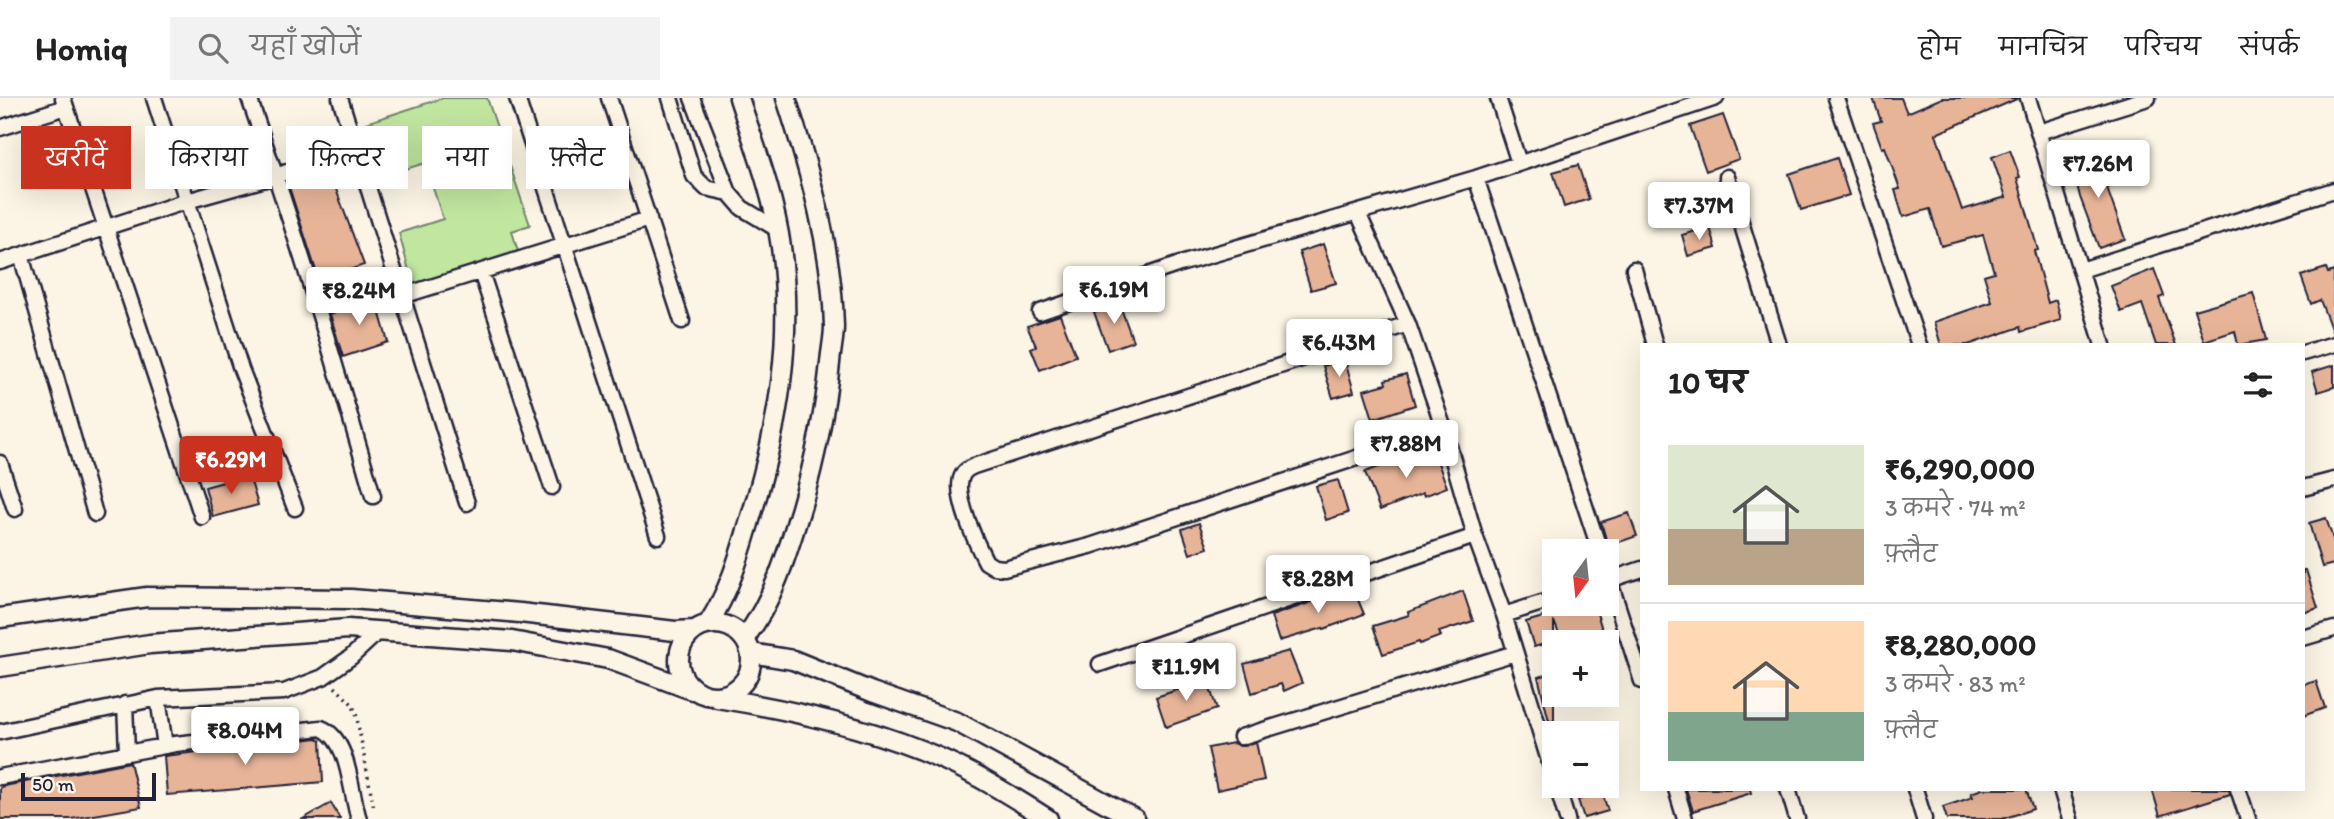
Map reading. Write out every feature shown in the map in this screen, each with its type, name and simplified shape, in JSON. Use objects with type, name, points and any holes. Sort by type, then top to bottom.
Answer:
[{"type":"street","points":[[155,98],[241,369],[295,508]]},
{"type":"street","points":[[249,98],[347,401],[373,496]]},
{"type":"street","points":[[517,98],[658,536]]},
{"type":"street","points":[[609,98],[682,321]]},
{"type":"street","points":[[670,98],[694,176],[706,188],[729,193]]},
{"type":"street","points":[[692,98],[729,193],[742,208],[777,229]]},
{"type":"street","points":[[692,690],[682,678],[678,659],[682,643],[701,627],[721,604],[735,568],[769,458],[780,398],[787,315],[777,229],[739,98]]},
{"type":"street","points":[[717,698],[732,693],[743,685],[751,670],[748,646],[785,563],[813,465],[826,406],[834,327],[827,254],[809,168],[788,98]]},
{"type":"street","points":[[1498,98],[1520,163]]},
{"type":"street","points":[[1040,312],[1180,264],[1476,178],[1716,98]]},
{"type":"street","points":[[1836,98],[1918,343]]},
{"type":"street","points":[[2028,98],[2102,343]]},
{"type":"street","points":[[2039,132],[2148,98]]},
{"type":"street","points":[[343,99],[350,126]]},
{"type":"street","points":[[0,128],[65,103],[202,517]]},
{"type":"street","points":[[0,262],[187,201],[286,172]]},
{"type":"street","points":[[1727,177],[1778,343]]},
{"type":"street","points":[[1476,178],[1596,539]]},
{"type":"street","points":[[369,189],[467,503]]},
{"type":"street","points":[[2081,270],[2334,190]]},
{"type":"street","points":[[1358,213],[1408,324],[1542,739]]},
{"type":"street","points":[[402,296],[649,219]]},
{"type":"street","points":[[21,255],[95,513]]},
{"type":"street","points":[[1634,269],[1654,343]]},
{"type":"street","points":[[481,272],[552,487]]},
{"type":"street","points":[[1408,324],[974,466],[961,477],[960,494],[986,562],[994,567],[1004,568],[1090,546],[1444,429]]},
{"type":"street","points":[[2305,352],[2334,344]]},
{"type":"street","points":[[0,463],[15,509]]},
{"type":"street","points":[[2305,487],[2334,480]]},
{"type":"street","points":[[1100,664],[1475,536]]},
{"type":"street","points":[[1619,574],[1640,569]]},
{"type":"street","points":[[0,618],[147,597],[351,599],[520,613],[675,631],[720,624],[732,627],[748,646],[793,660],[957,722],[1135,819]]},
{"type":"street","points":[[1504,615],[1542,602]]},
{"type":"street","points":[[1619,611],[1640,675]]},
{"type":"street","points":[[0,667],[150,644],[348,629],[526,644],[608,659],[717,698],[781,708],[862,730],[940,758],[1004,791],[1048,819]]},
{"type":"street","points":[[2305,637],[2334,629]]},
{"type":"street","points":[[0,732],[158,698],[284,692],[323,677],[351,657],[379,631]]},
{"type":"street","points":[[1241,737],[1515,653]]},
{"type":"street","points":[[158,698],[165,746]]},
{"type":"street","points":[[125,704],[127,752]]},
{"type":"street","points":[[0,777],[165,746],[314,728],[326,730],[339,743],[359,819]]},
{"type":"street","points":[[1677,791],[1685,819]]},
{"type":"street","points":[[1789,791],[1797,819]]},
{"type":"street","points":[[1916,791],[1924,819]]},
{"type":"street","points":[[2062,791],[2070,819]]},
{"type":"street","points":[[2239,791],[2248,819]]},
{"type":"street","points":[[1561,798],[1567,819]]},
{"type":"path","points":[[323,677],[352,704],[356,713],[376,819]]},
{"type":"green space","points":[[443,98],[487,98],[496,126],[422,126],[422,164],[408,168],[408,126],[367,126],[366,123]]},
{"type":"green space","points":[[512,172],[530,225],[512,231],[519,255],[414,289],[399,233],[443,219],[433,189],[512,189]]},
{"type":"building","points":[[1873,98],[1901,98],[1907,113],[1942,98],[2019,98],[1936,134],[1962,210],[2006,197],[1992,157],[2010,150],[2020,177],[2017,178],[2038,250],[2034,251],[2048,303],[2056,300],[2061,320],[2021,332],[2020,327],[1974,343],[1940,343],[1934,322],[1992,302],[1984,275],[1994,272],[1983,235],[1941,246],[1930,209],[1903,217],[1895,190],[1900,189],[1873,123],[1881,121]]},
{"type":"building","points":[[1723,115],[1739,159],[1706,171],[1690,126]]},
{"type":"building","points":[[2099,152],[2109,194],[2125,239],[2099,248],[2080,197],[2075,177],[2079,176],[2074,159]]},
{"type":"building","points":[[1837,158],[1849,195],[1801,210],[1789,174]]},
{"type":"building","points":[[1578,165],[1589,199],[1564,207],[1553,172]]},
{"type":"building","points":[[290,189],[336,189],[364,265],[319,280]]},
{"type":"building","points":[[1710,227],[1716,248],[1688,256],[1682,235]]},
{"type":"building","points":[[1323,244],[1336,283],[1311,290],[1299,252]]},
{"type":"building","points":[[2326,268],[2328,273],[2334,271],[2333,334],[2320,300],[2311,304],[2301,276]]},
{"type":"building","points":[[2154,269],[2164,296],[2159,298],[2175,343],[2155,343],[2142,304],[2121,312],[2111,286]]},
{"type":"building","points":[[2253,293],[2266,340],[2238,343],[2235,331],[2204,341],[2194,310]]},
{"type":"building","points":[[375,297],[388,342],[343,357],[330,314]]},
{"type":"building","points":[[1119,303],[1133,341],[1108,350],[1094,312]]},
{"type":"building","points":[[1060,315],[1076,356],[1040,370],[1031,348],[1036,346],[1027,326]]},
{"type":"building","points":[[1345,360],[1354,392],[1333,398],[1323,366]]},
{"type":"building","points":[[2334,365],[2334,387],[2318,392],[2312,372]]},
{"type":"building","points":[[1406,374],[1415,405],[1373,419],[1364,390],[1386,384],[1385,380]]},
{"type":"building","points":[[1434,452],[1447,487],[1424,496],[1423,493],[1380,510],[1365,472],[1403,458],[1405,463]]},
{"type":"building","points":[[249,475],[258,505],[213,517],[205,487]]},
{"type":"building","points":[[1338,480],[1348,513],[1326,520],[1316,486]]},
{"type":"building","points":[[1629,513],[1637,536],[1619,542],[1619,539],[1606,539],[1601,522]]},
{"type":"building","points":[[2326,518],[2334,542],[2334,564],[2322,567],[2309,523]]},
{"type":"building","points":[[1199,523],[1208,548],[1190,554],[1182,529]]},
{"type":"building","points":[[2305,570],[2306,570],[2318,608],[2305,612]]},
{"type":"building","points":[[1353,588],[1364,614],[1324,629],[1279,641],[1271,616]]},
{"type":"building","points":[[1463,591],[1473,621],[1439,632],[1441,636],[1420,644],[1419,642],[1383,654],[1373,626],[1409,615],[1408,612]]},
{"type":"building","points":[[1546,616],[1598,616],[1602,630],[1557,630],[1554,621],[1554,630],[1542,630],[1542,645],[1534,647],[1526,622]]},
{"type":"building","points":[[1289,651],[1302,683],[1284,691],[1281,684],[1252,693],[1244,664]]},
{"type":"building","points":[[1542,676],[1542,693],[1538,677]]},
{"type":"building","points":[[1207,680],[1217,709],[1166,727],[1156,697]]},
{"type":"building","points":[[2316,681],[2325,708],[2305,715],[2305,684]]},
{"type":"building","points":[[1546,707],[1554,707],[1554,721],[1549,721]]},
{"type":"building","points":[[317,738],[321,741],[323,782],[167,795],[164,756]]},
{"type":"building","points":[[1256,742],[1264,780],[1217,790],[1208,748]]},
{"type":"building","points":[[130,762],[141,807],[71,819],[0,819],[0,788],[4,786]]},
{"type":"building","points":[[1687,791],[1750,791],[1751,793],[1693,811]]},
{"type":"building","points":[[2027,791],[2033,809],[2002,819],[1947,819],[1943,807],[1973,797],[1971,793]]},
{"type":"building","points":[[2153,791],[2229,791],[2230,794],[2160,816]]},
{"type":"building","points":[[1604,798],[1608,811],[1584,818],[1578,800]]},
{"type":"building","points":[[331,803],[340,819],[303,819]]}]
